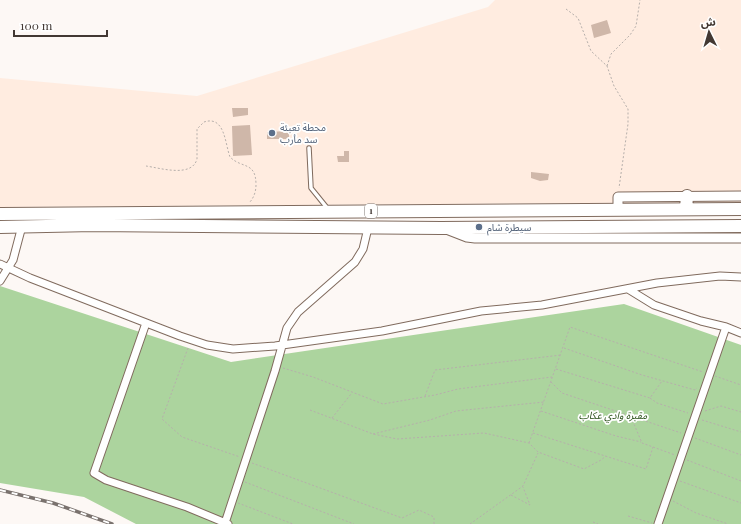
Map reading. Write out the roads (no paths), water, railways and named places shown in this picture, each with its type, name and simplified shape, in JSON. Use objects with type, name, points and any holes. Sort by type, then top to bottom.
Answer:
[{"type":"highway","points":[[686,209],[687,196]]},
{"type":"highway","name":"1","points":[[0,214],[330,211],[486,212],[618,203],[686,209],[741,208]]},
{"type":"highway","points":[[618,203],[618,227]]},
{"type":"highway","name":"1","points":[[0,227],[93,225],[441,228],[574,233],[618,227],[741,226]]},
{"type":"main road","points":[[618,203],[687,196],[741,196]]},
{"type":"main road","points":[[574,233],[741,238]]},
{"type":"street","points":[[0,280],[7,266],[13,260],[22,226]]},
{"type":"street","points":[[146,323],[94,473],[106,480],[188,507],[227,523],[232,501],[276,367],[287,328],[294,317],[355,262],[362,249],[368,228]]},
{"type":"street","points":[[0,264],[30,278],[146,323],[207,345],[233,349],[281,345],[382,332],[481,311],[542,305],[658,283],[720,276],[741,277]]},
{"type":"street","points":[[628,289],[654,305],[741,333]]},
{"type":"street","points":[[658,524],[726,327]]},
{"type":"lane","points":[[309,148],[311,188],[330,211]]},
{"type":"railway","points":[[0,490],[53,503],[112,524]]},
{"type":"place","name":"محطة تعبئة سد مأرب","points":[[272,133]]},
{"type":"place","name":"سيطرة شام","points":[[479,227]]},
{"type":"park label","name":"مقبرة وادي عكاب","points":[[613,415]]}]
